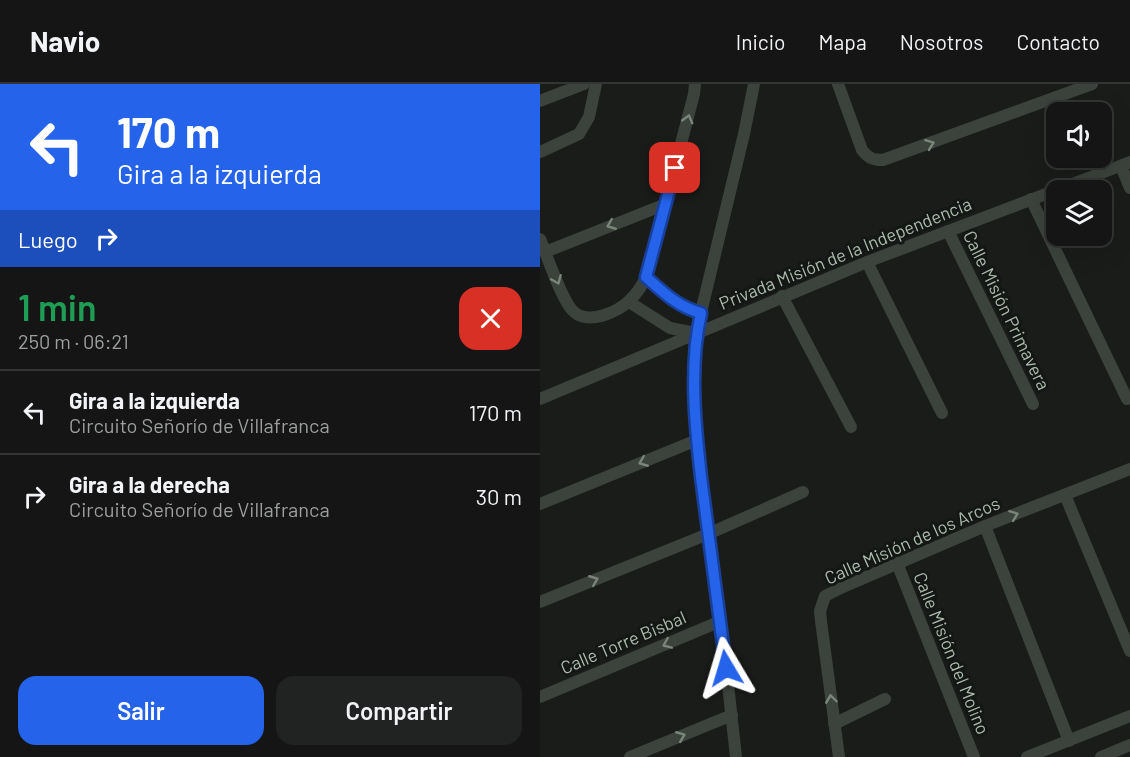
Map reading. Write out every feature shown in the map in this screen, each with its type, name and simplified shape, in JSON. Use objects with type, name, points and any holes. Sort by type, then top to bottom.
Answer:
[{"type":"street","points":[[540,101],[584,84]]},
{"type":"street","points":[[540,152],[579,134],[589,117],[596,84]]},
{"type":"street","points":[[540,239],[565,299],[573,311],[581,316],[594,317],[618,309],[629,302],[639,291],[646,277],[695,84]]},
{"type":"street","points":[[736,757],[697,440],[696,333],[744,134],[753,84]]},
{"type":"street","points":[[852,84],[838,87],[862,150],[868,157],[875,160],[883,160],[1092,84]]},
{"type":"street","points":[[1125,164],[1130,188]]},
{"type":"street","name":"Privada Misión de la Independencia","points":[[540,399],[782,296],[1125,164]]},
{"type":"street","points":[[1031,199],[1127,399]]},
{"type":"street","points":[[545,252],[666,204]]},
{"type":"street","name":"Calle Misión Primavera","points":[[948,231],[1033,405]]},
{"type":"street","points":[[867,262],[942,413]]},
{"type":"street","points":[[646,277],[673,301],[701,313]]},
{"type":"street","points":[[782,296],[851,427]]},
{"type":"street","points":[[629,302],[670,328],[696,333]]},
{"type":"street","points":[[540,504],[697,440]]},
{"type":"street","name":"Calle Misión de los Arcos","points":[[839,757],[821,621],[822,602],[825,596],[843,586],[985,526],[1130,469]]},
{"type":"street","points":[[540,602],[708,534],[803,492]]},
{"type":"street","points":[[1065,495],[1130,651]]},
{"type":"street","points":[[985,526],[1069,741]]},
{"type":"street","name":"Calle Misión del Molino","points":[[897,563],[974,757]]},
{"type":"street","name":"Calle Torre Bisbal","points":[[540,697],[721,621]]},
{"type":"street","points":[[834,724],[885,699]]},
{"type":"street","points":[[630,757],[732,715]]},
{"type":"street","points":[[1027,757],[1130,716]]},
{"type":"street","points":[[1101,757],[1130,745]]},
{"type":"route","points":[[675,168],[646,277],[673,301],[701,313],[696,333],[697,440],[726,668]]}]
